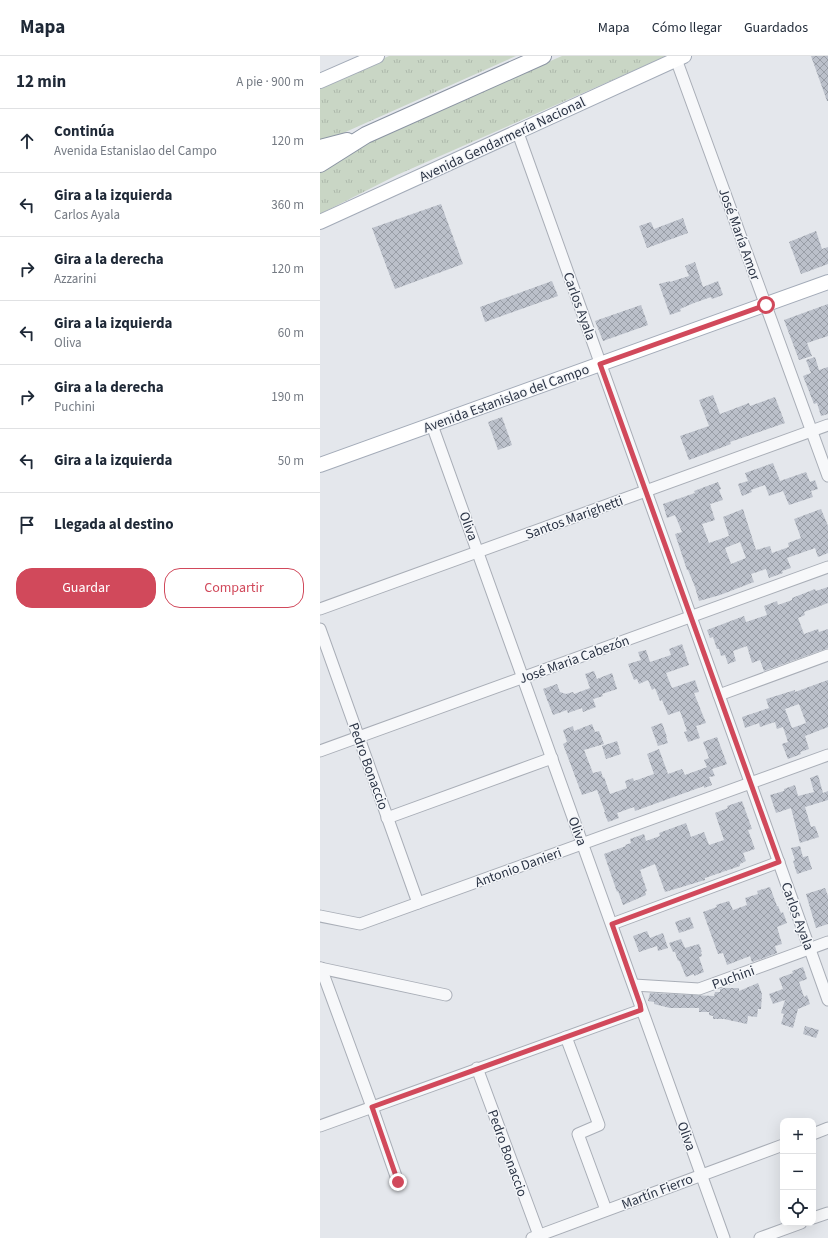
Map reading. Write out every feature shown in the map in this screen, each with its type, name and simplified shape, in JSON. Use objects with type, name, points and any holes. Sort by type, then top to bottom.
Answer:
[{"type":"highway","points":[[320,164],[366,135],[543,56]]},
{"type":"highway","points":[[320,148],[366,135]]},
{"type":"main road","points":[[320,81],[377,56]]},
{"type":"main road","name":"Avenida Gendarmería Nacional","points":[[320,222],[680,58]]},
{"type":"main road","name":"Avenida Estanislao del Campo","points":[[320,465],[828,282]]},
{"type":"street","name":"José María Amor","points":[[680,58],[766,305],[828,476]]},
{"type":"street","name":"Carlos Ayala","points":[[518,133],[828,1000]]},
{"type":"street","name":"Oliva","points":[[432,425],[724,1238]]},
{"type":"street","name":"Santos Marighetti","points":[[320,609],[828,425]]},
{"type":"street","name":"José Maria Cabezón","points":[[320,751],[828,567]]},
{"type":"street","name":"Pedro Bonaccio","points":[[320,629],[418,903]]},
{"type":"street","points":[[719,695],[828,655]]},
{"type":"street","name":"Antonio Danieri","points":[[320,916],[360,924],[828,755]]},
{"type":"street","points":[[387,818],[552,758]]},
{"type":"street","points":[[612,924],[779,862]]},
{"type":"street","name":"Puchini","points":[[634,985],[699,989],[828,942]]},
{"type":"street","points":[[320,968],[446,995]]},
{"type":"street","points":[[320,968],[372,1107],[398,1182]]},
{"type":"street","points":[[320,1126],[641,1010]]},
{"type":"street","points":[[566,1037],[599,1125],[578,1134],[606,1210]]},
{"type":"street","name":"Pedro Bonaccio","points":[[477,1068],[537,1237]]},
{"type":"street","points":[[816,1133],[828,1128]]},
{"type":"street","name":"Martín Fierro","points":[[537,1237],[780,1146]]},
{"type":"street","points":[[816,1217],[828,1213]]},
{"type":"street","points":[[760,1238],[793,1226]]},
{"type":"green space","points":[[389,56],[516,56],[341,134],[320,141],[320,87]]},
{"type":"green space","points":[[562,56],[667,56],[397,175],[320,214],[320,168],[366,135],[483,90]]},
{"type":"building","points":[[811,56],[828,56],[828,101],[827,101]]},
{"type":"building","points":[[441,204],[463,264],[395,289],[372,228]]},
{"type":"building","points":[[683,218],[688,233],[647,248],[639,226],[651,222],[654,229]]},
{"type":"building","points":[[816,231],[822,249],[828,247],[828,264],[801,274],[789,242]]},
{"type":"building","points":[[695,262],[703,287],[718,281],[723,295],[712,299],[711,297],[694,303],[680,309],[681,311],[670,315],[659,284],[689,276],[685,266]]},
{"type":"building","points":[[552,281],[558,296],[485,322],[480,307]]},
{"type":"building","points":[[828,304],[828,336],[807,343],[812,356],[799,360],[784,320]]},
{"type":"building","points":[[641,305],[648,325],[603,341],[595,321]]},
{"type":"building","points":[[815,357],[819,370],[828,367],[828,414],[821,416],[817,403],[814,404],[803,376],[811,373],[806,360]]},
{"type":"building","points":[[713,395],[720,414],[749,403],[750,406],[775,397],[785,423],[730,442],[731,444],[689,460],[680,436],[709,426],[699,400]]},
{"type":"building","points":[[502,417],[512,445],[498,450],[488,422]]},
{"type":"building","points":[[773,463],[780,481],[806,472],[810,482],[815,480],[818,489],[811,491],[813,497],[789,505],[783,491],[769,496],[765,485],[751,490],[752,492],[742,496],[738,484],[748,481],[745,473]]},
{"type":"building","points":[[718,482],[721,489],[719,490],[723,500],[710,504],[715,520],[702,524],[709,543],[729,536],[723,517],[743,509],[756,550],[770,546],[772,553],[789,547],[788,543],[801,538],[794,519],[821,509],[828,526],[828,553],[818,557],[815,548],[787,558],[791,568],[782,571],[783,573],[769,578],[766,569],[751,574],[754,582],[699,601],[675,534],[682,532],[675,515],[667,518],[663,504],[695,493],[694,491]],"holes":[[[740,542],[746,558],[731,564],[725,548]]]},
{"type":"building","points":[[828,587],[828,603],[804,612],[805,615],[798,618],[804,634],[818,629],[819,632],[828,629],[828,648],[764,671],[760,660],[752,663],[747,646],[733,651],[736,661],[728,664],[725,655],[721,656],[719,649],[717,649],[713,637],[710,638],[707,630],[744,616],[746,622],[767,615],[764,606],[777,601],[778,605],[815,589],[816,591]]},
{"type":"building","points":[[682,644],[689,665],[666,673],[672,688],[695,680],[699,692],[694,693],[706,723],[696,726],[700,738],[688,742],[684,732],[687,731],[680,711],[668,715],[655,688],[652,690],[648,680],[639,684],[637,679],[634,680],[628,664],[641,660],[638,652],[646,650],[650,662],[671,655],[669,649]]},
{"type":"building","points":[[594,671],[597,679],[612,673],[617,689],[593,699],[596,707],[583,712],[582,708],[568,713],[567,710],[553,715],[543,689],[557,684],[560,692],[566,694],[573,692],[574,694],[590,688],[585,674]]},
{"type":"building","points":[[828,680],[828,727],[805,736],[809,749],[788,759],[782,744],[788,742],[783,727],[777,729],[775,722],[760,727],[759,723],[745,728],[742,717],[769,708],[766,699],[795,690],[795,692]],"holes":[[[799,704],[806,723],[792,728],[785,709]]]},
{"type":"building","points":[[662,723],[668,743],[658,746],[651,727]]},
{"type":"building","points":[[592,724],[595,732],[599,731],[604,744],[584,750],[593,773],[601,771],[610,794],[627,788],[625,781],[633,778],[634,781],[654,774],[647,754],[659,749],[668,774],[682,769],[685,775],[707,767],[704,760],[709,758],[703,742],[717,737],[727,764],[712,769],[715,776],[709,777],[712,785],[704,788],[704,786],[635,811],[634,807],[617,813],[619,818],[608,822],[597,790],[582,795],[563,744],[567,742],[563,730],[573,726],[574,731]]},
{"type":"building","points":[[617,741],[621,754],[606,759],[602,746]]},
{"type":"building","points":[[818,775],[823,793],[828,791],[828,800],[805,807],[811,827],[815,826],[819,837],[800,843],[791,808],[776,813],[770,795],[784,791],[784,789],[795,785],[798,796],[814,792],[810,778]]},
{"type":"building","points":[[742,801],[752,829],[748,830],[755,849],[743,853],[746,861],[740,864],[740,866],[705,878],[705,880],[665,892],[655,864],[640,870],[647,891],[645,892],[646,895],[623,905],[604,854],[626,846],[625,845],[631,843],[630,839],[644,834],[646,841],[660,836],[659,833],[686,823],[691,837],[704,832],[709,845],[724,840],[715,813],[728,808],[727,806]]},
{"type":"building","points":[[800,846],[803,857],[808,856],[812,869],[797,874],[791,848]]},
{"type":"building","points":[[770,887],[777,906],[781,913],[783,912],[787,923],[777,927],[782,944],[775,946],[777,953],[764,958],[752,962],[750,956],[727,965],[723,953],[718,954],[703,912],[717,907],[716,905],[729,901],[733,910],[747,905],[745,898],[758,894],[757,891]]},
{"type":"building","points":[[825,888],[828,896],[828,924],[816,928],[806,894]]},
{"type":"building","points":[[690,917],[694,928],[679,933],[675,922]]},
{"type":"building","points":[[647,931],[650,938],[663,933],[668,948],[658,951],[657,946],[639,952],[633,936]]},
{"type":"building","points":[[681,939],[685,948],[699,944],[702,956],[699,957],[704,972],[686,977],[675,952],[673,952],[669,943]]},
{"type":"building","points":[[803,967],[807,979],[799,982],[804,997],[807,995],[810,1004],[798,1009],[793,1028],[781,1024],[784,1014],[781,1013],[785,1000],[773,1004],[769,994],[783,989],[779,978],[793,973],[792,971]]},
{"type":"building","points":[[758,983],[762,994],[761,1009],[758,1009],[757,1017],[748,1016],[747,1024],[724,1019],[713,1019],[713,1016],[709,1015],[709,1012],[699,1012],[699,1008],[670,1008],[648,1001],[650,993],[714,996],[715,992],[720,992],[720,989],[739,988],[739,991]]},
{"type":"building","points":[[805,1026],[819,1030],[816,1038],[803,1034]]},
{"type":"route","points":[[398,1182],[372,1107],[641,1010],[612,924],[779,862],[600,364],[766,305]]}]
